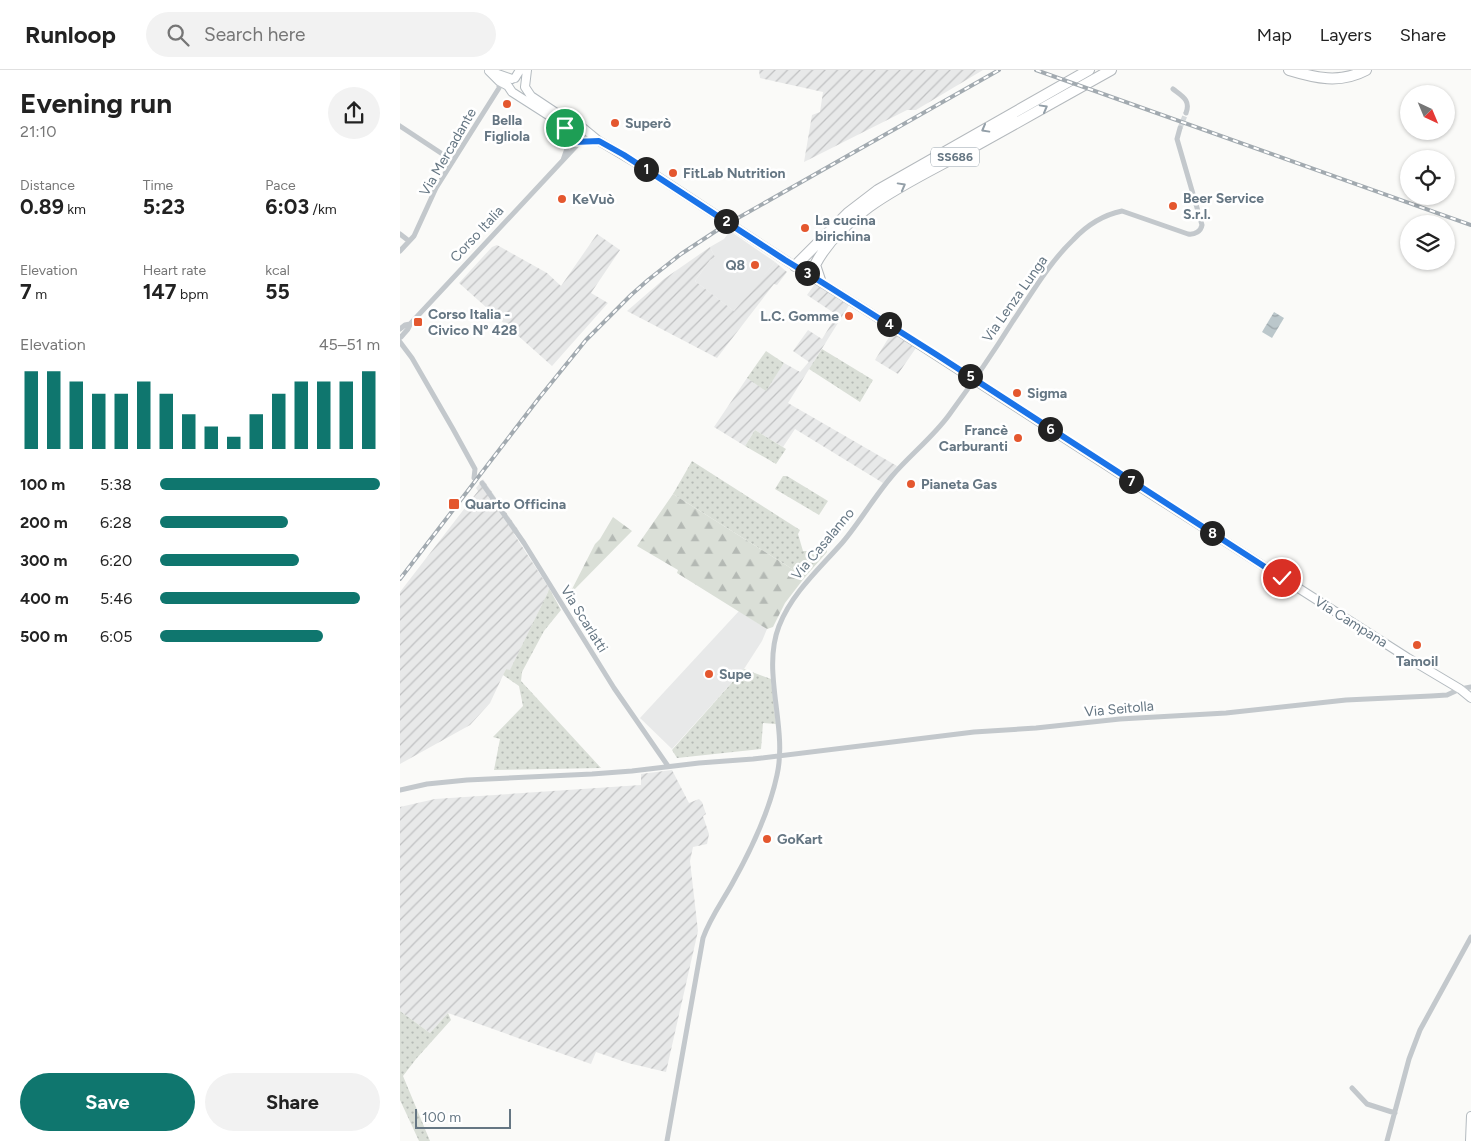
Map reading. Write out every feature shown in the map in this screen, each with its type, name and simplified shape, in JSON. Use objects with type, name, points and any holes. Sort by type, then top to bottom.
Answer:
[{"type":"highway","name":"SS686","points":[[799,269],[848,213],[878,190],[1088,70]]},
{"type":"highway","name":"SS686","points":[[815,265],[827,247],[847,225],[882,198],[1111,70]]},
{"type":"highway","points":[[1289,70],[1316,78],[1340,79],[1366,70]]},
{"type":"highway","points":[[799,269],[815,265],[820,280]]},
{"type":"main road","name":"Via Campana","points":[[489,70],[512,81]]},
{"type":"main road","name":"Via Campana","points":[[489,70],[499,85],[522,79],[531,96],[599,141],[646,169],[799,269],[820,280],[1408,658],[1460,688],[1471,698]]},
{"type":"main road","points":[[512,81],[520,70]]},
{"type":"main road","points":[[515,93],[522,91],[525,85],[527,70]]},
{"type":"main road","name":"Via Campana","points":[[512,81],[510,91],[562,124],[574,142],[581,142]]},
{"type":"main road","points":[[570,136],[572,130],[582,128],[586,138],[581,142]]},
{"type":"main road","points":[[581,142],[599,141]]},
{"type":"main road","points":[[1470,1141],[1471,1116]]},
{"type":"street","name":"Via Mercadante","points":[[400,251],[414,236],[436,188],[499,85]]},
{"type":"street","points":[[1173,89],[1187,101],[1186,113]]},
{"type":"street","points":[[400,126],[453,161]]},
{"type":"street","name":"Via Lenza Lunga","points":[[974,379],[1037,283],[1072,241],[1095,222],[1115,212],[1122,211],[1188,234],[1200,230],[1202,224],[1177,139],[1180,128]]},
{"type":"street","name":"Corso Italia","points":[[563,160],[570,136]]},
{"type":"street","name":"Corso Italia","points":[[400,338],[410,324],[531,192],[581,142]]},
{"type":"street","points":[[400,234],[409,241]]},
{"type":"street","name":"Corso Italia","points":[[400,331],[405,325],[410,324]]},
{"type":"street","points":[[400,331],[400,338]]},
{"type":"street","points":[[400,342],[421,374],[475,469],[474,478]]},
{"type":"street","name":"Via Casalanno","points":[[667,1141],[703,938],[711,917],[731,887],[754,841],[774,789],[780,756],[774,671],[775,645],[779,627],[801,588],[851,532],[892,475],[948,416],[974,379]]},
{"type":"street","name":"Via Scarlatti","points":[[482,483],[524,543],[609,680],[668,766]]},
{"type":"street","name":"Via Seitolla","points":[[400,790],[427,784],[467,780],[592,774],[780,756],[974,732],[1226,712],[1346,700],[1447,695],[1460,688],[1471,687]]},
{"type":"street","points":[[1387,1141],[1409,1058],[1420,1030],[1471,937]]},
{"type":"street","points":[[1352,1088],[1367,1104],[1395,1114]]},
{"type":"shaded area","points":[[759,70],[983,70],[916,110],[907,110],[804,162],[812,115],[820,112],[823,92],[760,78]]},
{"type":"shaded area","points":[[730,231],[775,262],[735,312],[695,281],[710,260],[715,257],[710,247],[724,239]]},
{"type":"shaded area","points":[[597,234],[620,250],[591,293],[608,303],[552,366],[459,283],[492,247],[497,245],[547,273],[561,286]]},
{"type":"shaded area","points":[[710,247],[715,257],[710,260],[695,281],[734,311],[775,262],[787,272],[777,285],[774,284],[717,358],[627,311],[664,279]]},
{"type":"shaded area","points":[[817,281],[851,302],[788,403],[897,466],[883,483],[795,429],[783,447],[755,430],[745,446],[714,427],[747,378],[766,390],[784,363],[800,372],[809,362],[793,351],[808,330],[822,339],[837,315],[807,295]]},
{"type":"shaded area","points":[[894,329],[918,345],[898,374],[875,360]]},
{"type":"shaded area","points":[[483,479],[519,531],[514,534],[549,588],[548,592],[510,671],[506,669],[490,703],[470,725],[400,764],[400,592],[478,491],[476,488]]},
{"type":"shaded area","points":[[739,611],[767,629],[762,641],[744,669],[672,749],[640,718]]},
{"type":"shaded area","points":[[672,770],[689,803],[699,799],[702,802],[706,814],[703,816],[709,834],[707,844],[693,847],[690,861],[698,931],[666,1072],[628,1063],[596,1052],[591,1064],[448,1013],[430,1033],[400,1011],[400,807],[435,799],[641,785],[641,774]]},
{"type":"green space","points":[[822,349],[873,380],[860,402],[809,369]]},
{"type":"green space","points":[[766,351],[784,363],[766,391],[747,378]]},
{"type":"green space","points":[[755,430],[786,449],[776,464],[745,446]]},
{"type":"green space","points":[[692,461],[800,530],[798,534],[803,551],[815,551],[820,544],[826,548],[827,552],[805,577],[673,494]]},
{"type":"green space","points":[[783,476],[787,476],[828,501],[819,515],[775,489]]},
{"type":"green space","points":[[673,494],[805,577],[785,603],[773,627],[767,629],[677,573],[678,570],[637,546]]},
{"type":"green space","points":[[613,517],[632,531],[569,595],[595,544]]},
{"type":"green space","points":[[549,588],[561,610],[544,631],[522,672],[521,681],[601,768],[494,770],[500,739],[493,737],[523,706],[519,686],[503,675],[506,669],[510,670]]},
{"type":"green space","points":[[744,669],[771,679],[776,724],[763,723],[761,749],[677,758],[672,750]]},
{"type":"green space","points":[[400,1011],[430,1033],[448,1013],[451,1020],[403,1076],[430,1141],[419,1141],[400,1100]]},
{"type":"water","points":[[1274,312],[1284,318],[1272,338],[1262,332]]},
{"type":"tunnel","points":[[1180,128],[1186,113]]},
{"type":"railway","points":[[400,579],[586,340],[648,280],[681,254],[722,227],[999,70]]},
{"type":"railway","points":[[1036,70],[1471,225]]},
{"type":"place","name":"Bella Figliola","points":[[507,104]]},
{"type":"place","name":"Superò","points":[[615,123]]},
{"type":"place","name":"FitLab Nutrition","points":[[673,173]]},
{"type":"place","name":"KeVuò","points":[[562,199]]},
{"type":"place","name":"Beer Service S.r.l.","points":[[1173,206]]},
{"type":"place","name":"La cucina birichina","points":[[805,228]]},
{"type":"place","name":"Q8","points":[[755,265]]},
{"type":"place","name":"L.C. Gomme","points":[[849,316]]},
{"type":"place","name":"Corso Italia - Civico N° 428","points":[[418,322]]},
{"type":"place","name":"Sigma","points":[[1017,393]]},
{"type":"place","name":"Francè Carburanti","points":[[1018,438]]},
{"type":"place","name":"Pianeta Gas","points":[[911,484]]},
{"type":"place","name":"Quarto Officina","points":[[454,504]]},
{"type":"place","name":"Tamoil","points":[[1417,645]]},
{"type":"place","name":"Supe","points":[[709,674]]},
{"type":"place","name":"GoKart","points":[[767,839]]},
{"type":"route","points":[[565,128],[574,142],[599,141],[646,169],[1282,578]]}]
